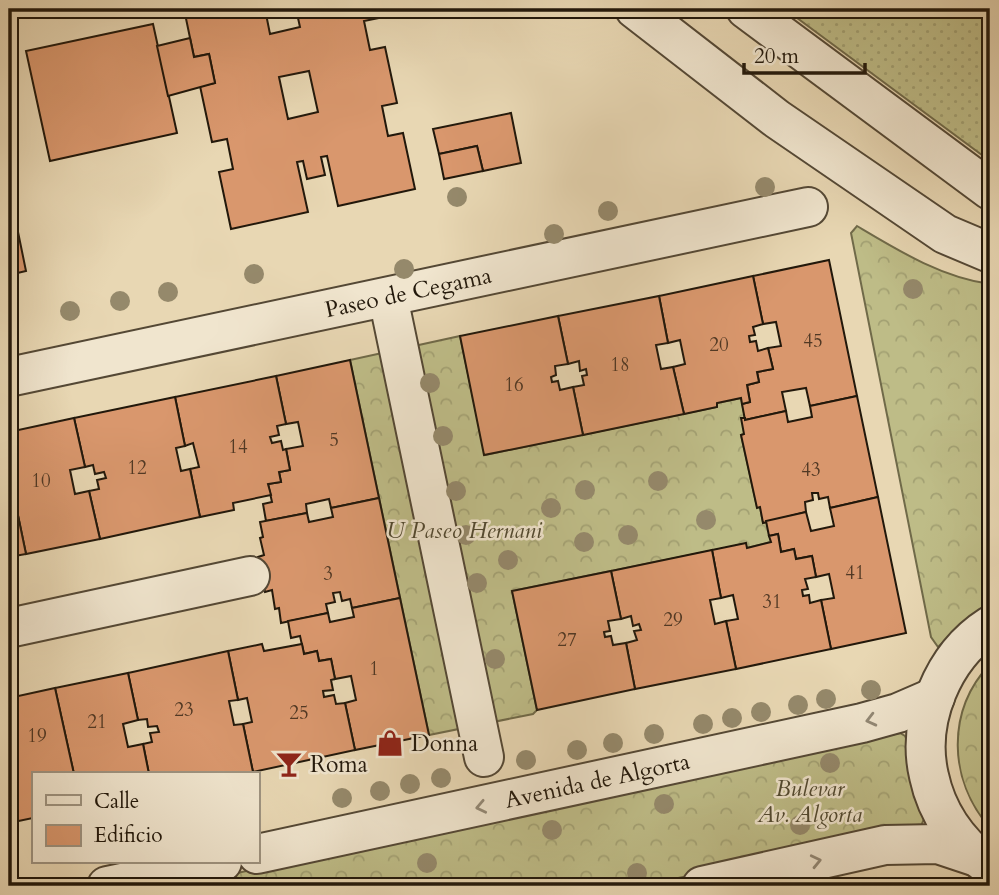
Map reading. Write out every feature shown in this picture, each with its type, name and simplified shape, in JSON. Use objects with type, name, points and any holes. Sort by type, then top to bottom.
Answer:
[{"type":"street","points":[[635,9],[777,119],[945,234],[990,253]]},
{"type":"street","points":[[746,9],[990,190]]},
{"type":"street","name":"Paseo de Cegama","points":[[9,377],[808,207]]},
{"type":"street","points":[[388,297],[484,757]]},
{"type":"street","points":[[9,628],[250,576]]},
{"type":"street","points":[[984,862],[958,838],[943,814],[928,774],[928,729],[935,697],[954,660],[990,626]]},
{"type":"street","name":"Avenida de Algorta","points":[[259,854],[862,723],[898,713],[935,697]]},
{"type":"street","points":[[702,886],[885,845],[938,844],[984,862]]},
{"type":"street","points":[[107,886],[212,864]]},
{"type":"green space","points":[[785,9],[990,9],[990,161]]},
{"type":"green space","points":[[857,226],[937,269],[954,276],[990,284],[990,606],[969,618],[938,647],[931,637],[851,233]]},
{"type":"green space","name":"U Paseo Hernani","points":[[460,336],[485,455],[717,407],[717,403],[741,398],[745,418],[744,434],[741,435],[757,507],[760,507],[763,523],[767,522],[771,542],[747,548],[745,544],[512,591],[537,710],[533,714],[429,735],[350,360]]},
{"type":"green space","points":[[990,664],[990,828],[966,789],[958,746],[966,703]]},
{"type":"green space","name":"Bulevar Av. Algorta","points":[[900,733],[908,742],[924,819],[921,826],[641,886],[176,886]]},
{"type":"building","points":[[184,9],[265,9],[270,34],[300,27],[296,9],[377,9],[379,18],[364,21],[370,50],[385,47],[397,103],[382,106],[388,136],[403,133],[415,189],[338,206],[327,156],[321,157],[325,175],[307,179],[303,161],[297,162],[308,212],[231,229],[219,172],[233,169],[227,139],[212,142],[200,86],[215,83],[209,54],[194,57]],"holes":[[[309,71],[318,112],[288,119],[279,77]]]},
{"type":"building","points":[[153,24],[177,133],[50,161],[26,51]]},
{"type":"building","points":[[190,38],[194,57],[209,54],[215,83],[168,96],[157,46]]},
{"type":"building","points":[[511,113],[521,163],[483,171],[477,146],[439,154],[433,129]]},
{"type":"building","points":[[477,146],[483,171],[444,179],[439,154]]},
{"type":"building","points":[[9,188],[26,271],[9,275]]},
{"type":"building","points":[[829,260],[857,396],[810,406],[806,388],[782,392],[786,411],[745,420],[742,404],[750,402],[747,385],[759,382],[757,372],[773,369],[768,348],[781,346],[776,322],[763,324],[753,276]]},
{"type":"building","points":[[753,276],[763,324],[753,327],[755,335],[749,336],[750,342],[756,341],[758,351],[768,348],[773,369],[757,372],[759,382],[747,385],[750,402],[742,404],[741,398],[717,403],[717,407],[684,414],[673,367],[685,364],[680,340],[668,343],[659,296]]},
{"type":"building","points":[[659,296],[668,343],[656,345],[661,369],[673,367],[684,414],[583,435],[573,387],[584,385],[582,376],[587,375],[586,369],[580,371],[579,361],[568,364],[558,316]]},
{"type":"building","points":[[558,316],[568,364],[555,366],[556,375],[551,377],[552,382],[558,381],[560,390],[573,387],[583,435],[484,455],[460,336]]},
{"type":"building","points":[[350,360],[379,498],[331,508],[329,499],[306,504],[307,513],[266,521],[263,504],[272,502],[268,484],[281,482],[279,472],[290,470],[286,449],[303,446],[298,422],[286,424],[276,376]]},
{"type":"building","points":[[276,376],[286,424],[277,426],[279,435],[270,437],[272,443],[281,441],[283,450],[286,449],[290,470],[279,472],[281,482],[268,484],[271,495],[233,503],[234,510],[200,517],[190,469],[199,467],[193,443],[185,446],[175,397]]},
{"type":"building","points":[[857,396],[878,497],[830,508],[828,497],[819,499],[818,493],[812,493],[813,500],[805,502],[806,512],[763,523],[760,507],[757,508],[741,435],[744,434],[741,418],[745,420],[786,411],[788,422],[812,417],[810,406]]},
{"type":"building","points":[[175,397],[185,446],[176,448],[181,471],[190,469],[200,517],[100,539],[89,491],[99,489],[97,480],[106,478],[104,472],[95,474],[93,465],[85,467],[74,418]]},
{"type":"building","points":[[74,418],[85,467],[70,470],[75,494],[89,491],[100,539],[26,554],[9,472],[9,432]]},
{"type":"building","points":[[9,472],[26,554],[9,557]]},
{"type":"building","points":[[878,497],[906,633],[831,649],[821,600],[834,598],[829,574],[816,577],[812,556],[796,559],[794,549],[781,552],[778,534],[769,536],[766,521],[806,512],[811,531],[834,526],[830,508]]},
{"type":"building","points":[[379,498],[400,598],[352,608],[350,599],[342,601],[340,592],[333,593],[335,602],[326,604],[328,613],[281,623],[279,608],[275,609],[272,590],[265,592],[258,557],[264,555],[260,522],[307,513],[309,522],[333,517],[331,508]]},
{"type":"building","points":[[778,534],[781,552],[794,549],[796,559],[812,556],[816,577],[805,579],[808,589],[802,590],[803,596],[809,595],[810,603],[821,600],[831,649],[736,669],[726,621],[738,619],[733,595],[721,598],[712,550],[746,543],[747,548],[771,542],[769,536]]},
{"type":"building","points":[[712,550],[721,598],[710,600],[715,624],[726,621],[736,669],[635,689],[626,643],[637,640],[634,631],[641,630],[639,624],[633,626],[631,616],[621,619],[611,571]]},
{"type":"building","points":[[611,571],[621,619],[608,621],[610,631],[604,632],[605,637],[611,636],[613,645],[626,643],[635,689],[537,710],[512,591]]},
{"type":"building","points":[[400,598],[429,735],[355,750],[345,703],[356,700],[351,676],[335,679],[331,659],[319,661],[317,651],[304,654],[300,636],[291,638],[288,621],[328,613],[330,622],[354,617],[352,608]]},
{"type":"building","points":[[262,644],[264,651],[302,644],[304,654],[317,651],[319,661],[331,659],[335,679],[331,680],[333,690],[323,691],[324,697],[334,695],[336,704],[345,703],[355,750],[253,772],[243,724],[252,722],[247,698],[238,700],[228,651]]},
{"type":"building","points":[[228,651],[238,700],[229,701],[234,725],[243,724],[253,772],[149,772],[143,744],[152,742],[150,733],[159,732],[157,726],[148,727],[147,719],[138,720],[128,673]]},
{"type":"building","points":[[128,673],[138,720],[123,724],[128,747],[143,744],[149,772],[74,772],[55,688]]},
{"type":"building","points":[[55,688],[74,772],[32,772],[32,818],[9,823],[9,698]]},
{"type":"place","name":"Donna","points":[[390,743]]},
{"type":"place","name":"Roma","points":[[289,764]]}]
